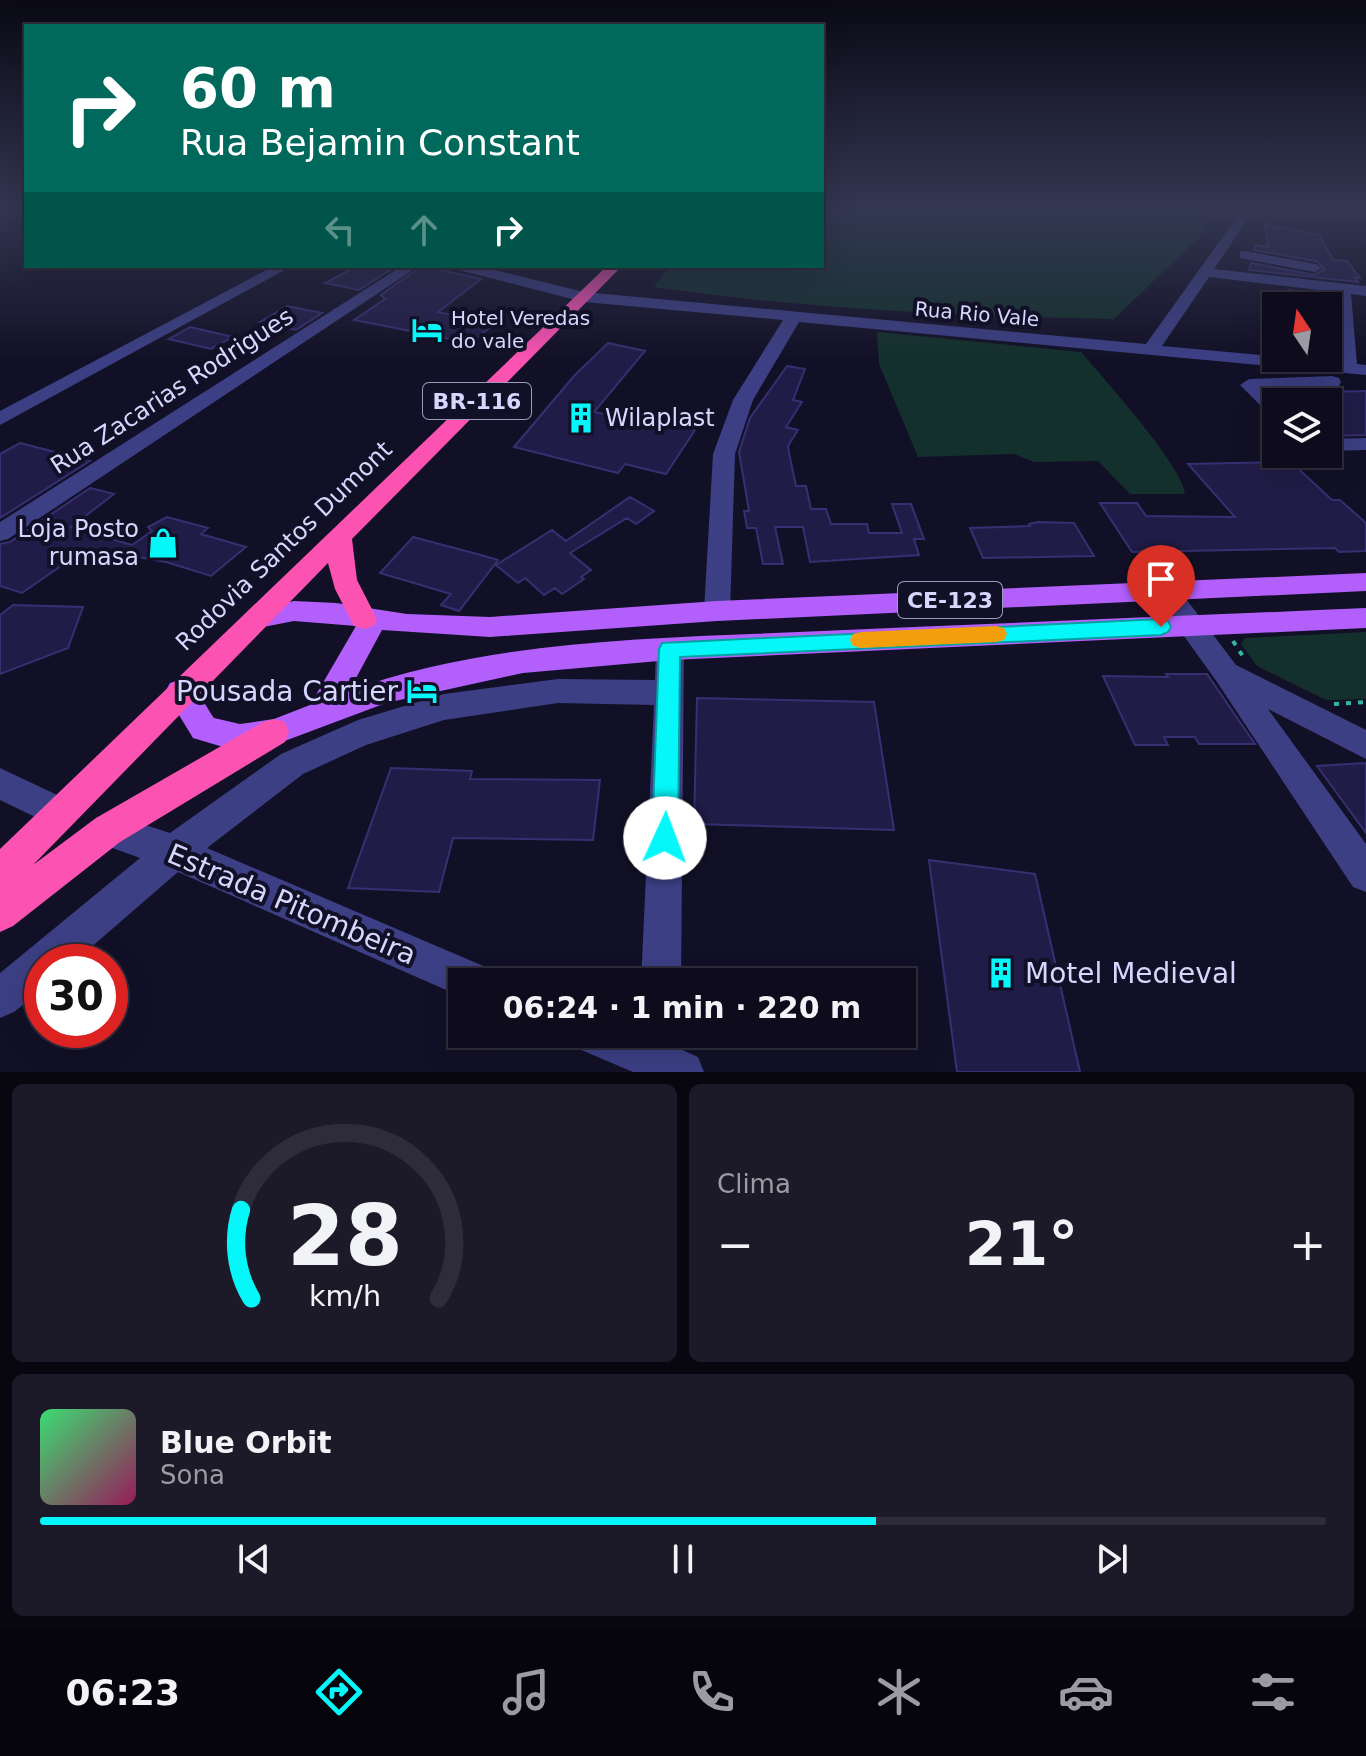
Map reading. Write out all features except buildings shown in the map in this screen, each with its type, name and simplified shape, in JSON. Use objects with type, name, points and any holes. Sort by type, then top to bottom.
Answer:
[{"type":"highway","name":"Rodovia Santos Dumont","points":[[0,874],[180,692],[613,268]]},
{"type":"highway","points":[[340,536],[338,555],[343,581],[369,620]]},
{"type":"highway","points":[[0,913],[108,830],[274,732]]},
{"type":"main road","name":"CE-123","points":[[369,620],[445,627],[533,625],[717,611],[1366,582]]},
{"type":"main road","points":[[180,692],[204,729],[240,738],[274,732],[321,714],[369,620],[294,611],[258,618]]},
{"type":"main road","name":"CE-123","points":[[321,714],[384,691],[523,662],[670,649],[1366,618]]},
{"type":"street","points":[[1149,352],[1212,260]]},
{"type":"street","points":[[1295,260],[1314,262],[1317,285]]},
{"type":"street","points":[[0,419],[281,268]]},
{"type":"street","name":"Rua Zacarias Rodrigues","points":[[0,533],[409,268]]},
{"type":"street","name":"Rua Rio Vale","points":[[468,268],[584,297],[1262,361]]},
{"type":"street","points":[[1203,272],[1366,291]]},
{"type":"street","points":[[1342,288],[1348,369]]},
{"type":"street","points":[[717,611],[724,454],[743,400],[793,318]]},
{"type":"street","name":"Rua Rio Vale","points":[[1342,368],[1366,370]]},
{"type":"street","points":[[1313,372],[1321,381]]},
{"type":"street","points":[[1262,397],[1249,385],[1321,381],[1366,383]]},
{"type":"street","points":[[1342,445],[1366,444]]},
{"type":"street","points":[[1165,590],[1366,874]]},
{"type":"street","points":[[661,968],[670,649]]},
{"type":"street","points":[[1226,673],[1366,745]]},
{"type":"street","points":[[66,944],[174,852],[292,764],[358,734],[444,707],[558,691],[669,693]]},
{"type":"street","points":[[1333,729],[1366,727]]},
{"type":"street","points":[[0,783],[60,813]]},
{"type":"street","name":"Estrada Pitombeira","points":[[108,830],[174,852],[448,971]]},
{"type":"street","points":[[0,998],[24,979]]},
{"type":"street","points":[[640,1048],[667,1056]]},
{"type":"green space","points":[[824,260],[1176,260],[1114,319],[884,310],[769,301],[654,287],[668,268],[824,268]]},
{"type":"green space","points":[[877,332],[1081,352],[1157,444],[1181,481],[1185,494],[1130,494],[1098,461],[1034,462],[1014,454],[918,457],[879,364]]},
{"type":"green space","points":[[1366,632],[1366,699],[1326,700],[1257,666],[1241,644],[1245,638]]},
{"type":"slow traffic","points":[[861,640],[996,634]]},
{"type":"place","name":"Hotel Veredas do vale","points":[[427,330]]},
{"type":"place","name":"Wilaplast","points":[[581,418]]},
{"type":"place","name":"Loja Posto rumasa","points":[[163,543]]},
{"type":"place","name":"Pousada Cartier","points":[[422,691]]},
{"type":"place","name":"Motel Medieval","points":[[1001,973]]},
{"type":"route","points":[[665,838],[670,649],[1161,627]]}]
